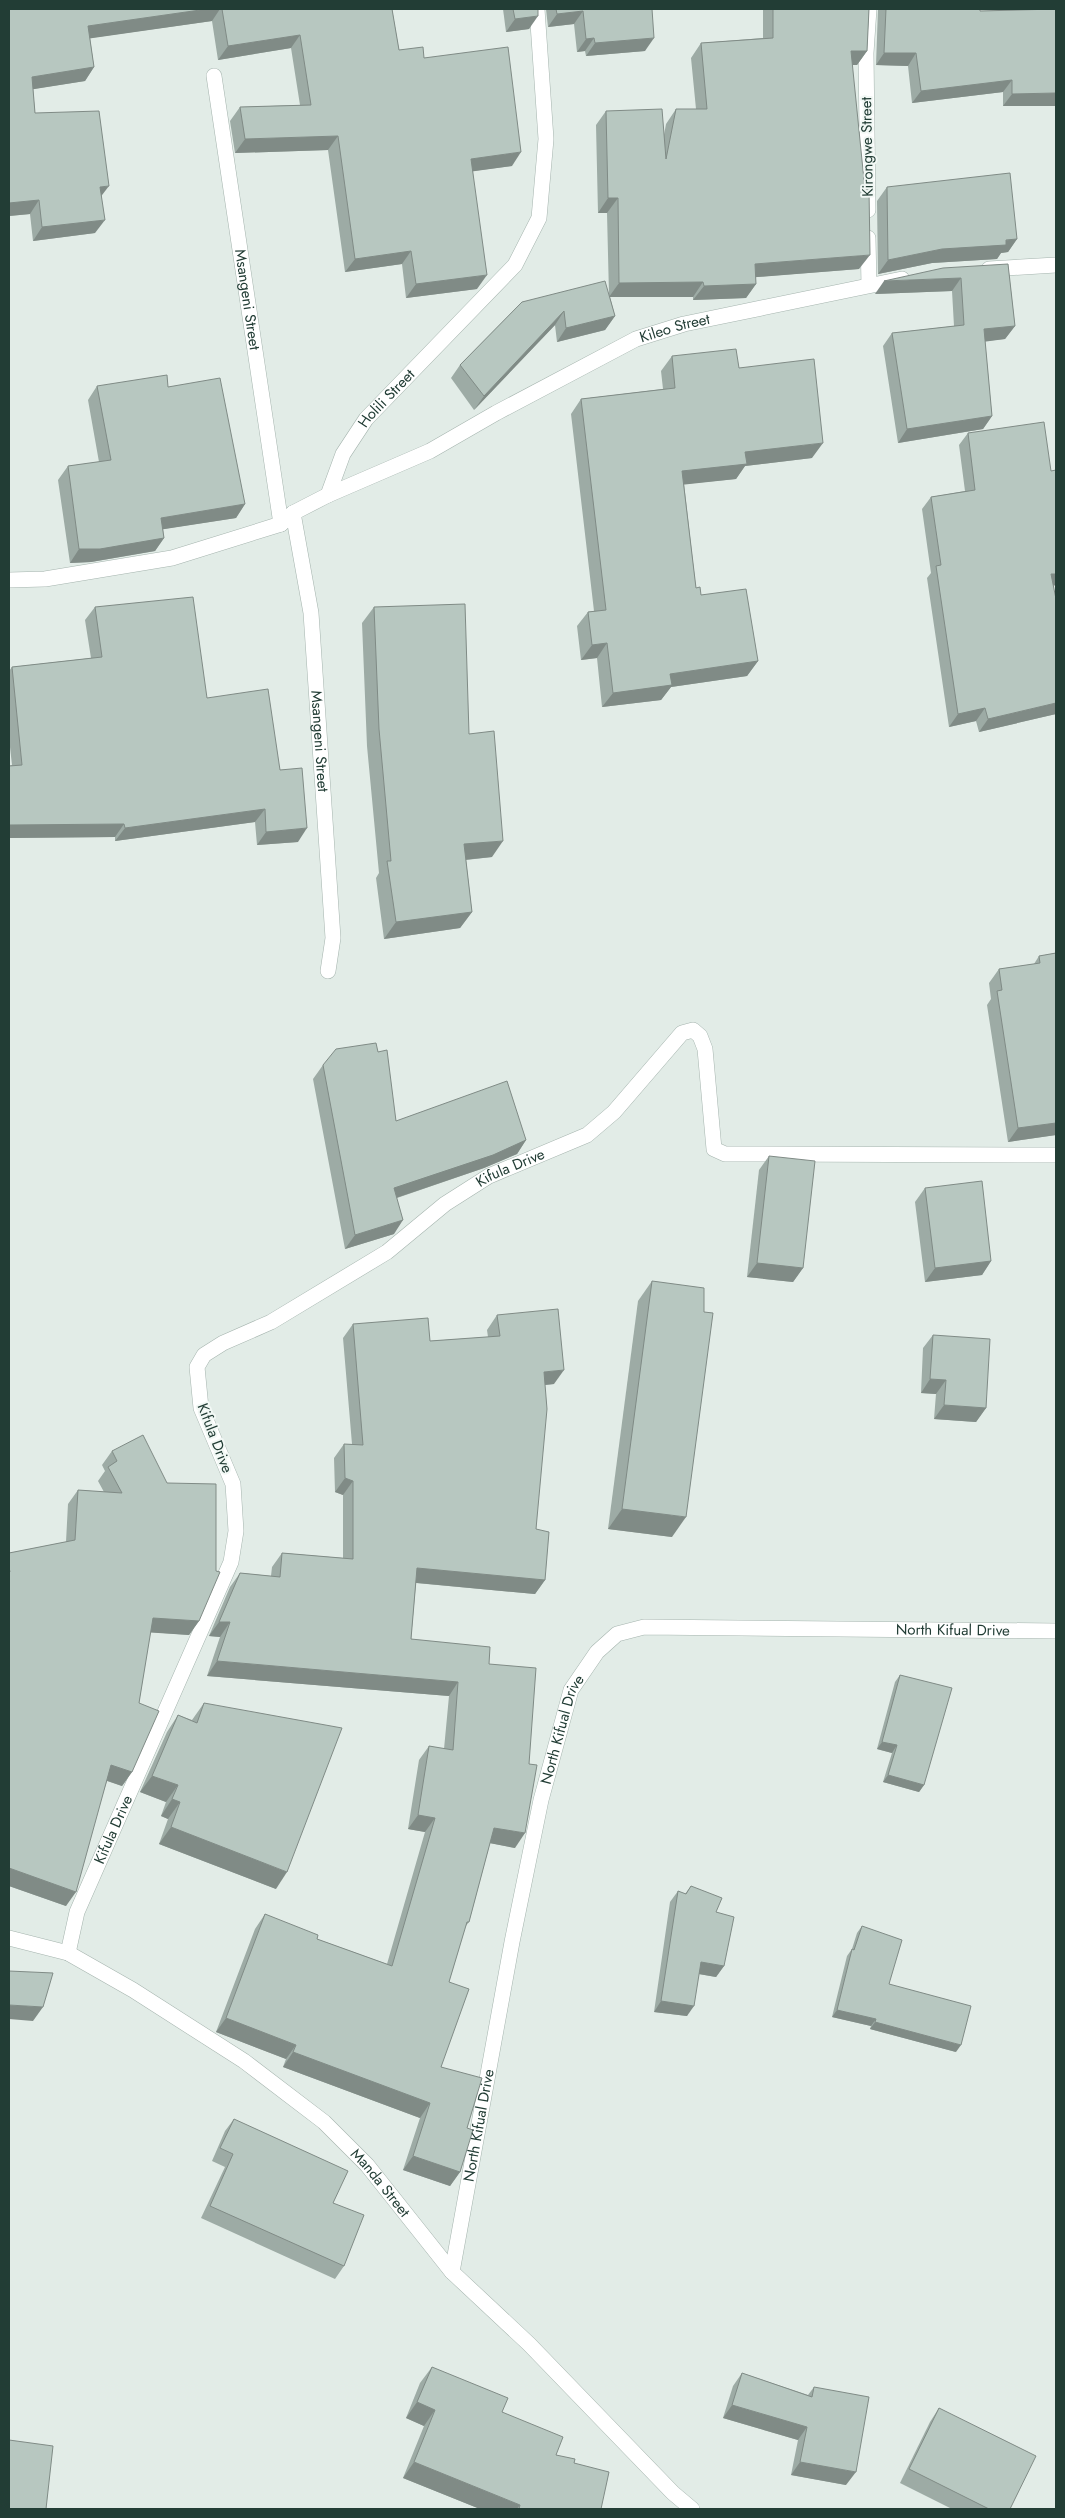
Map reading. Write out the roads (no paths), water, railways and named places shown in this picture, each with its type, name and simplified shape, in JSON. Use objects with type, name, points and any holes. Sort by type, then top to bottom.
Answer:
[{"type":"street","name":"Holili Street","points":[[328,495],[342,454],[366,419],[515,265],[539,218],[546,139],[537,9]]},
{"type":"street","name":"Kirongwe Street","points":[[869,285],[866,52],[870,9]]},
{"type":"street","name":"Msangeni Street","points":[[214,76],[281,524]]},
{"type":"street","points":[[971,270],[1056,266]]},
{"type":"street","name":"Kileo Street","points":[[328,495],[430,452],[496,413],[636,339],[684,324],[915,276]]},
{"type":"street","points":[[9,580],[45,579],[172,558],[281,524],[293,513],[328,495]]},
{"type":"street","name":"Msangeni Street","points":[[293,513],[311,613],[332,938],[328,971]]},
{"type":"street","name":"Kifula Drive","points":[[68,1953],[78,1912],[231,1562],[236,1531],[233,1484],[201,1408],[196,1367],[204,1356],[223,1343],[271,1322],[387,1252],[445,1204],[489,1176],[561,1148],[587,1135],[614,1112],[682,1033],[693,1030],[700,1036],[705,1049],[714,1149],[724,1154],[1056,1155]]},
{"type":"street","name":"North Kifual Drive","points":[[452,2272],[512,1942],[541,1800],[571,1690],[597,1652],[617,1634],[644,1627],[1056,1631]]},
{"type":"street","name":"Manda Street","points":[[9,1938],[68,1953],[133,1990],[244,2061],[324,2122],[367,2164],[452,2272],[529,2344],[673,2493],[692,2509]]}]
